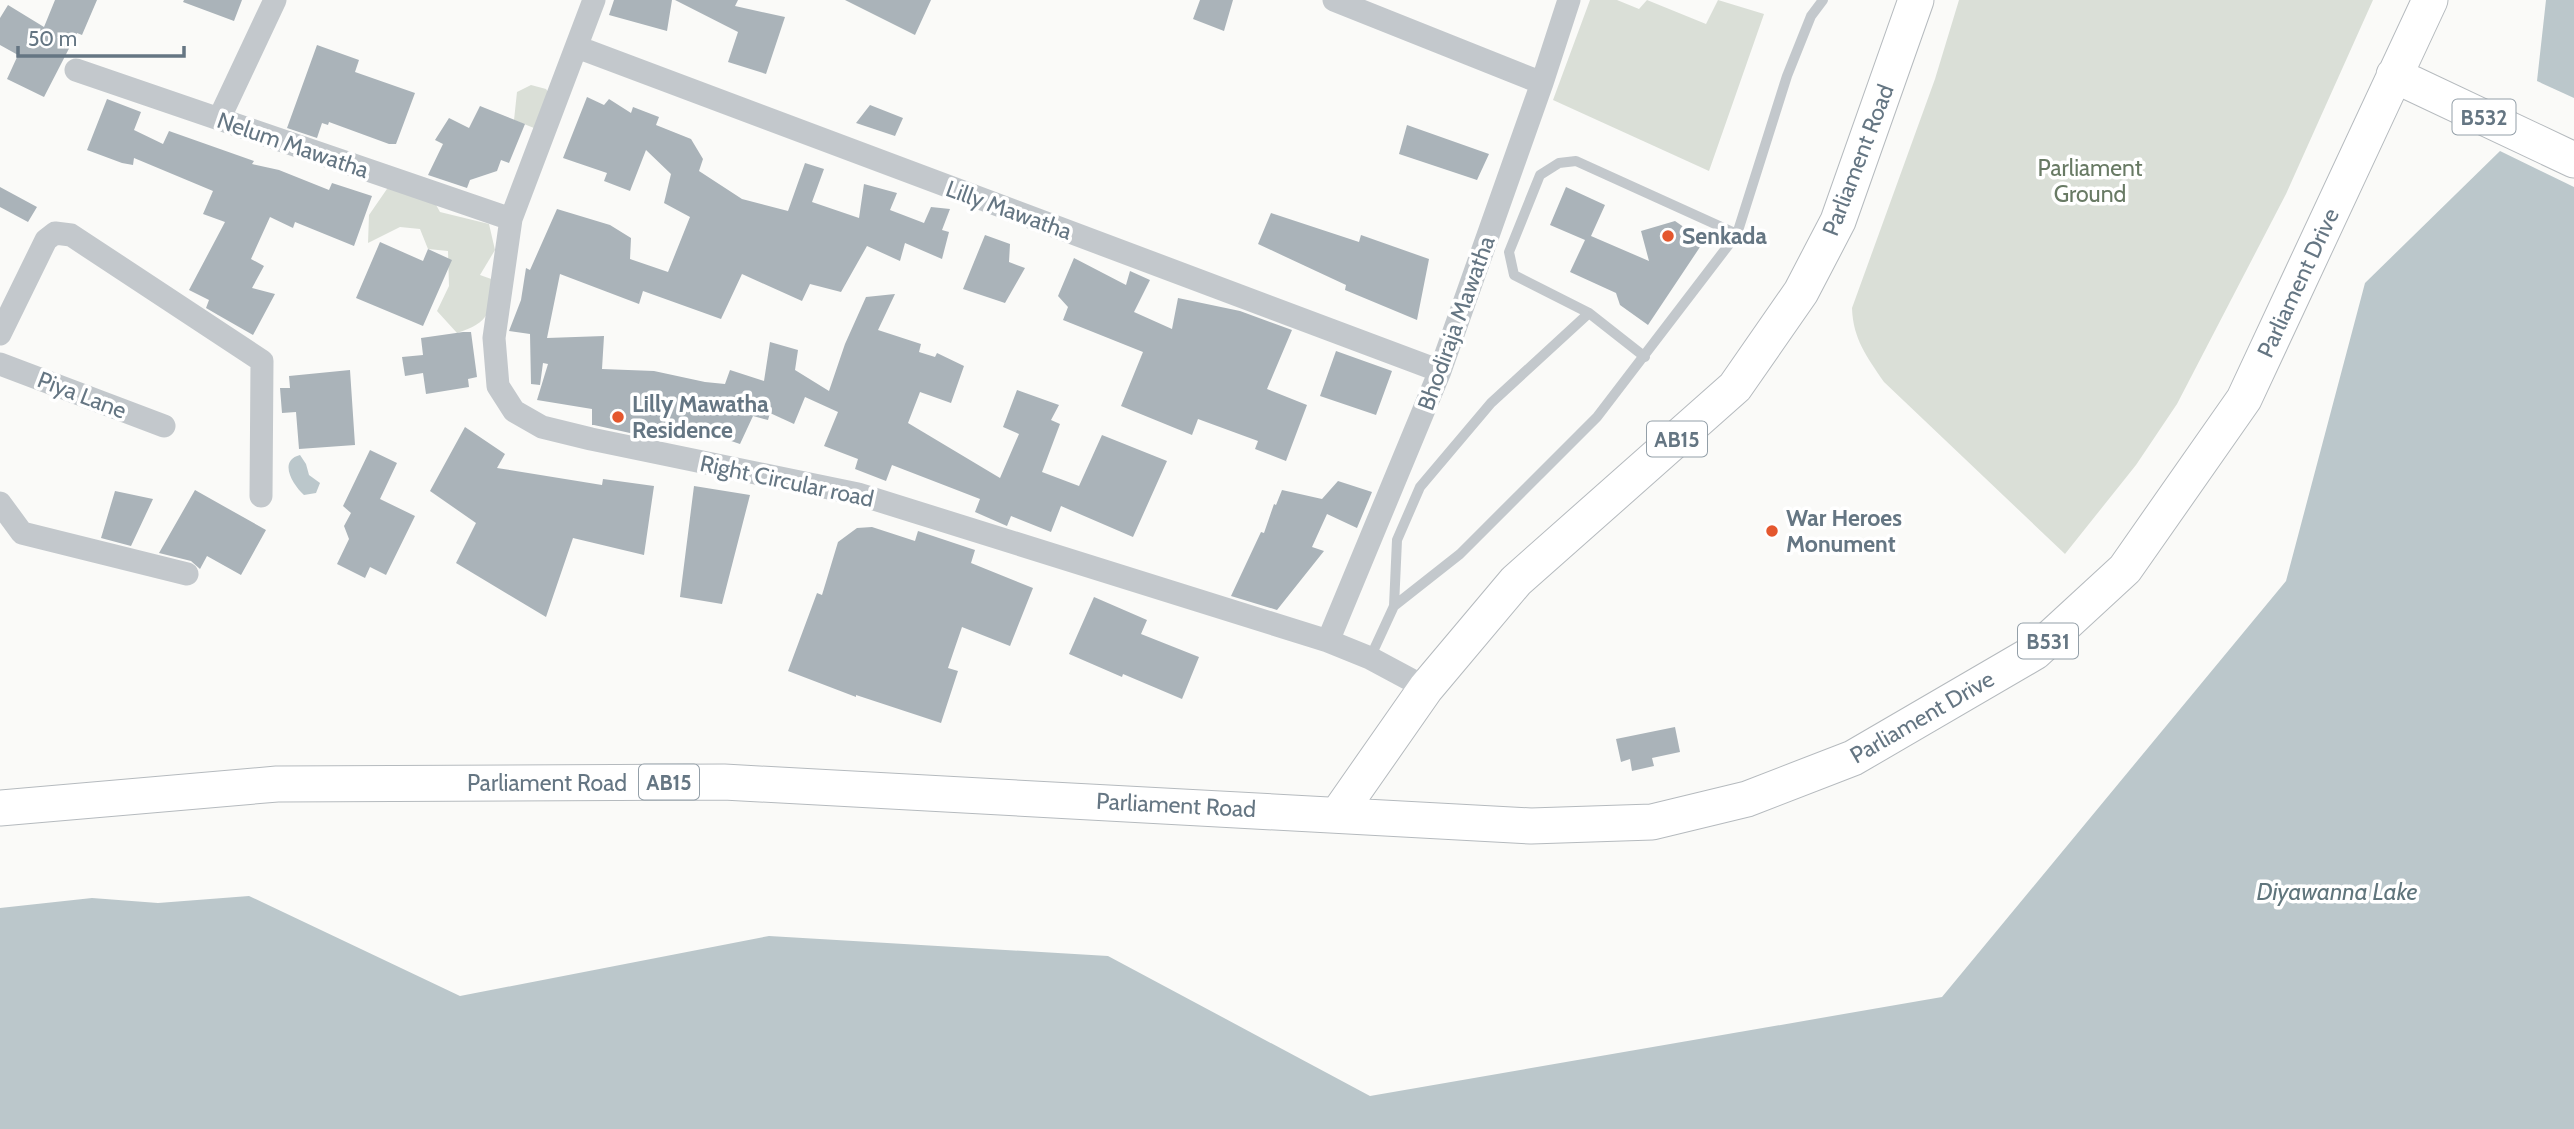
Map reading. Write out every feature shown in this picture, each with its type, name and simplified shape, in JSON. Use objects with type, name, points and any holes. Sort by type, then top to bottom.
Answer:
[{"type":"main road","name":"Parliament Road","points":[[0,808],[276,784],[723,782],[1338,814],[1426,688],[1516,580],[1735,387],[1801,292],[1838,221],[1916,0]]},
{"type":"main road","name":"Parliament Drive","points":[[1338,814],[1531,826],[1652,822],[1747,799],[1853,758],[2035,652],[2125,569],[2244,399],[2430,0]]},
{"type":"main road","name":"B532","points":[[2399,65],[2574,135]]},
{"type":"main road","name":"B532","points":[[2399,65],[2574,160]]},
{"type":"street","points":[[219,119],[275,0]]},
{"type":"street","name":"Right Circular road","points":[[594,0],[511,219],[494,338],[498,386],[514,411],[542,427],[590,439],[858,494],[1328,641],[1370,658],[1426,688]]},
{"type":"street","points":[[1334,0],[1542,83]]},
{"type":"street","name":"Bhodiraja Mawatha","points":[[1328,641],[1440,371],[1569,0]]},
{"type":"street","name":"Lilly Mawatha","points":[[577,47],[1440,371]]},
{"type":"street","name":"Nelum Mawatha","points":[[76,70],[511,219]]},
{"type":"street","points":[[0,334],[46,240],[55,233],[71,236],[262,361],[261,496]]},
{"type":"street","name":"Piya Lane","points":[[0,364],[164,426]]},
{"type":"street","points":[[0,503],[22,533],[187,574]]},
{"type":"lane","points":[[1394,606],[1460,554],[1597,417],[1737,234],[1787,76],[1811,16],[1823,0]]},
{"type":"lane","points":[[1645,357],[1589,313],[1514,275],[1509,252],[1540,175],[1559,163],[1576,161],[1737,234]]},
{"type":"lane","points":[[1370,658],[1394,606],[1397,540],[1420,486],[1490,403],[1589,313]]},
{"type":"green space","points":[[1590,0],[1617,0],[1639,9],[1647,0],[1706,24],[1718,0],[1764,14],[1709,171],[1553,100]]},
{"type":"green space","name":"Parliament Ground","points":[[1959,0],[2373,0],[2286,194],[2177,404],[2136,465],[2065,554],[1884,382],[1862,347],[1853,319],[1852,308],[1935,79]]},
{"type":"green space","points":[[531,85],[546,89],[555,102],[539,130],[514,120],[517,92]]},
{"type":"green space","points":[[389,186],[435,203],[440,212],[489,224],[495,250],[480,275],[494,280],[493,291],[487,314],[476,325],[457,333],[437,311],[449,286],[448,251],[428,249],[420,229],[400,227],[368,243],[369,215]]},
{"type":"water","points":[[2546,0],[2574,0],[2574,98],[2537,81]]},
{"type":"water","name":"Diyawanna Lake","points":[[2500,151],[2574,187],[2574,1129],[0,1129],[0,908],[92,898],[158,903],[249,896],[460,996],[769,936],[1108,956],[1370,1096],[1942,997],[2286,581],[2365,283]]},
{"type":"water","points":[[300,455],[309,475],[320,483],[316,493],[304,495],[290,474],[290,463]]},
{"type":"building","points":[[55,0],[97,0],[82,35],[77,33],[44,97],[7,79],[18,55],[0,45],[0,18],[8,5],[44,27]]},
{"type":"building","points":[[242,0],[234,21],[183,2]]},
{"type":"building","points":[[614,0],[672,0],[667,31],[609,15]]},
{"type":"building","points":[[675,0],[738,0],[735,6],[785,17],[766,74],[728,62],[738,32]]},
{"type":"building","points":[[845,0],[931,0],[915,35]]},
{"type":"building","points":[[1200,0],[1233,0],[1224,31],[1193,19]]},
{"type":"building","points":[[317,45],[359,60],[355,72],[415,93],[396,144],[389,144],[329,122],[328,125],[322,123],[317,138],[287,128]]},
{"type":"building","points":[[587,97],[604,105],[609,99],[631,113],[633,107],[659,117],[656,125],[691,139],[703,159],[699,171],[742,199],[788,211],[805,163],[824,169],[812,202],[859,218],[864,184],[897,193],[890,210],[924,223],[931,207],[950,209],[942,230],[949,232],[942,259],[905,243],[900,261],[867,246],[841,292],[810,284],[802,301],[742,274],[721,319],[643,291],[639,304],[560,274],[547,338],[604,336],[602,369],[654,371],[725,384],[730,370],[764,381],[770,342],[798,350],[795,370],[829,391],[845,344],[866,297],[895,294],[878,330],[921,344],[919,352],[935,357],[937,353],[964,366],[951,403],[920,392],[908,423],[1000,478],[1019,434],[1003,427],[1017,390],[1059,405],[1051,420],[1060,424],[1042,472],[1079,486],[1102,435],[1167,461],[1133,537],[1061,506],[1051,532],[1011,516],[1007,526],[975,512],[980,499],[892,465],[886,481],[855,469],[858,459],[824,446],[838,412],[805,397],[794,424],[770,413],[768,420],[753,416],[740,444],[684,425],[683,438],[639,435],[592,425],[592,409],[537,400],[548,364],[543,363],[540,385],[531,384],[530,334],[509,331],[521,300],[526,268],[530,270],[557,209],[610,225],[631,238],[630,259],[668,272],[690,217],[664,203],[671,174],[646,150],[630,191],[604,181],[607,173],[563,158]]},
{"type":"building","points":[[107,99],[141,112],[134,130],[163,144],[169,131],[254,161],[252,164],[279,170],[329,190],[332,183],[372,196],[354,246],[295,222],[293,228],[270,217],[251,259],[264,266],[252,288],[275,294],[253,335],[206,308],[209,300],[189,290],[225,222],[203,214],[213,191],[134,158],[133,165],[87,150]]},
{"type":"building","points":[[870,105],[903,118],[895,136],[856,123]]},
{"type":"building","points":[[480,106],[525,124],[509,163],[501,160],[497,171],[470,180],[467,188],[428,175],[443,144],[435,140],[449,118],[469,128]]},
{"type":"building","points":[[1407,125],[1489,154],[1477,180],[1399,154]]},
{"type":"building","points":[[0,187],[37,207],[28,222],[0,207]]},
{"type":"building","points":[[1566,187],[1605,205],[1591,236],[1649,261],[1641,231],[1675,221],[1704,241],[1648,325],[1620,305],[1616,293],[1570,272],[1585,240],[1550,225]]},
{"type":"building","points":[[1271,213],[1359,242],[1361,235],[1429,259],[1417,320],[1345,290],[1346,285],[1258,244]]},
{"type":"building","points":[[985,235],[1010,244],[1009,262],[1025,268],[1005,303],[963,289]]},
{"type":"building","points":[[380,242],[423,261],[428,249],[452,260],[423,326],[356,298]]},
{"type":"building","points":[[1074,258],[1126,285],[1130,271],[1150,280],[1134,312],[1172,329],[1178,298],[1240,311],[1292,330],[1267,389],[1307,405],[1286,461],[1255,449],[1258,441],[1198,419],[1192,435],[1121,406],[1143,352],[1063,320],[1068,307],[1058,296]]},
{"type":"building","points":[[471,332],[477,377],[468,379],[469,387],[426,394],[423,373],[405,376],[402,357],[423,355],[421,338]]},
{"type":"building","points":[[1336,351],[1392,371],[1376,415],[1320,396]]},
{"type":"building","points":[[350,370],[355,445],[299,449],[296,412],[282,413],[280,388],[290,388],[289,376]]},
{"type":"building","points":[[465,427],[505,454],[497,468],[602,485],[603,479],[654,486],[644,555],[573,538],[546,617],[456,563],[476,523],[430,491]]},
{"type":"building","points":[[370,450],[397,463],[380,499],[415,516],[386,575],[370,567],[365,578],[337,564],[349,539],[344,526],[351,513],[343,506]]},
{"type":"building","points":[[1338,481],[1372,492],[1357,528],[1327,514],[1312,547],[1324,551],[1277,610],[1231,596],[1261,532],[1264,533],[1282,490],[1322,499]]},
{"type":"building","points":[[694,486],[750,495],[722,604],[680,597]]},
{"type":"building","points":[[195,490],[266,530],[241,575],[207,556],[200,569],[191,561],[159,553]]},
{"type":"building","points":[[115,491],[153,499],[131,546],[101,538]]},
{"type":"building","points":[[872,527],[915,541],[918,531],[975,550],[971,563],[1033,588],[1010,646],[962,627],[948,668],[958,671],[941,723],[856,697],[788,671],[817,593],[822,595],[838,542],[857,528]]},
{"type":"building","points":[[1094,597],[1147,620],[1141,634],[1199,657],[1182,699],[1069,654]]},
{"type":"building","points":[[1675,727],[1680,752],[1652,758],[1654,766],[1632,771],[1630,759],[1621,762],[1616,739]]},
{"type":"place","name":"Senkada","points":[[1668,236]]},
{"type":"place","name":"Lilly Mawatha Residence","points":[[618,417]]},
{"type":"place","name":"War Heroes Monument","points":[[1772,531]]}]
